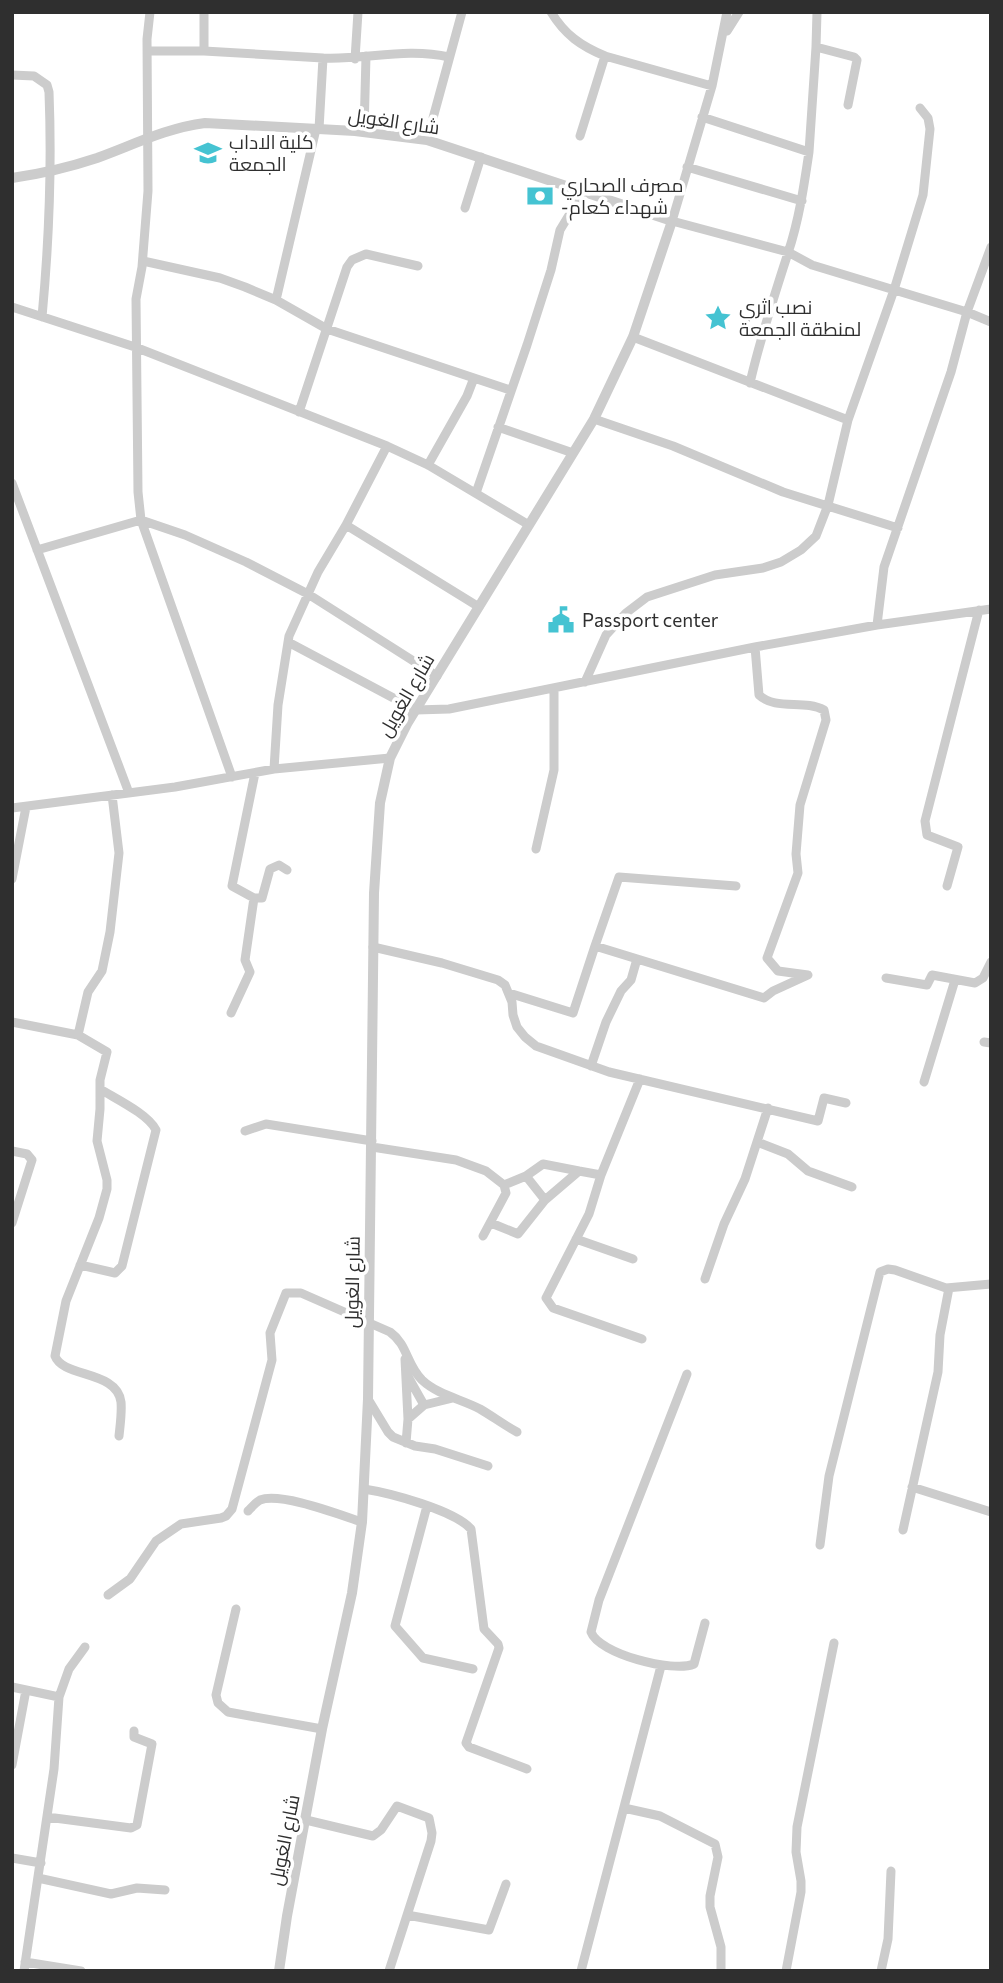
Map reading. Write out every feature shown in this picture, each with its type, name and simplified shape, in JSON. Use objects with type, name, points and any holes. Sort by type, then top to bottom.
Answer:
[{"type":"street","points":[[150,12],[149,136],[143,261],[136,299],[135,347],[141,520],[232,777]]},
{"type":"street","points":[[204,12],[204,51]]},
{"type":"street","points":[[355,59],[358,12]]},
{"type":"street","points":[[428,140],[462,12]]},
{"type":"street","points":[[551,12],[570,37],[583,47],[605,56],[712,86]]},
{"type":"street","points":[[727,12],[712,86],[672,220],[789,253],[812,265],[967,312],[991,322]]},
{"type":"street","points":[[722,38],[739,12]]},
{"type":"street","points":[[750,383],[757,346],[789,253],[802,201],[809,152],[817,12]]},
{"type":"street","points":[[816,47],[857,60],[848,105]]},
{"type":"street","points":[[148,51],[204,51],[355,59],[366,55],[429,53],[449,57]]},
{"type":"street","points":[[364,132],[366,55]]},
{"type":"street","points":[[580,136],[605,56]]},
{"type":"street","points":[[276,300],[317,129],[323,58]]},
{"type":"street","points":[[12,75],[34,76],[47,85],[52,169],[42,317]]},
{"type":"street","points":[[585,682],[606,635],[626,613],[648,597],[715,575],[764,568],[781,562],[801,550],[816,536],[828,505],[848,420],[894,290],[923,195],[930,129],[928,118],[920,108]]},
{"type":"street","points":[[702,117],[809,152]]},
{"type":"street","name":"شارع الغويل","points":[[12,178],[94,159],[177,127],[205,123],[317,129],[428,140],[672,220],[633,337],[594,419],[416,710],[390,758],[380,803],[374,893],[368,1399],[362,1522],[352,1593],[323,1729],[279,1971]]},
{"type":"street","points":[[466,208],[481,157]]},
{"type":"street","points":[[687,167],[802,201]]},
{"type":"street","points":[[476,494],[551,270],[560,230],[583,192]]},
{"type":"street","points":[[877,625],[884,567],[951,373],[967,312],[991,247]]},
{"type":"street","points":[[299,412],[347,267],[352,260],[366,254],[418,266]]},
{"type":"street","points":[[143,261],[220,278],[276,300],[327,329],[510,390]]},
{"type":"street","points":[[12,307],[135,347],[387,446],[428,465],[529,525]]},
{"type":"street","points":[[633,337],[848,420]]},
{"type":"street","points":[[428,465],[463,405],[474,378]]},
{"type":"street","points":[[594,419],[673,446],[783,492],[898,528]]},
{"type":"street","points":[[498,427],[573,453]]},
{"type":"street","points":[[274,769],[278,705],[288,642],[318,572],[387,446]]},
{"type":"street","points":[[12,483],[129,793]]},
{"type":"street","points":[[37,550],[141,520],[185,535],[246,562],[308,594],[437,676]]},
{"type":"street","points":[[346,525],[479,607]]},
{"type":"street","points":[[288,642],[416,710],[449,709],[755,647],[877,625],[991,609]]},
{"type":"street","points":[[947,886],[958,847],[927,835],[925,821],[979,610]]},
{"type":"street","points":[[595,946],[764,998],[808,975],[778,971],[768,958],[798,873],[796,854],[800,805],[826,720],[824,710],[817,706],[778,703],[764,700],[759,695],[755,647]]},
{"type":"street","points":[[536,849],[554,770],[554,689]]},
{"type":"street","points":[[12,808],[129,793],[274,769],[390,758]]},
{"type":"street","points":[[255,773],[243,839],[231,882],[234,888],[254,898],[262,898],[270,869],[279,865],[286,870]]},
{"type":"street","points":[[78,1035],[88,992],[102,971],[110,932],[119,853],[112,795]]},
{"type":"street","points":[[12,879],[26,807]]},
{"type":"street","points":[[509,993],[573,1013],[619,877],[736,886]]},
{"type":"street","points":[[231,1013],[250,972],[245,960],[254,898]]},
{"type":"street","points":[[373,947],[442,963],[498,980],[505,985],[509,993],[513,1015],[525,1038],[536,1046],[591,1066],[818,1121],[824,1098],[846,1104]]},
{"type":"street","points":[[591,1066],[606,1022],[621,991],[631,980],[637,959]]},
{"type":"street","points":[[886,978],[927,985],[932,975],[971,983],[980,981],[991,962]]},
{"type":"street","points":[[924,1082],[955,980]]},
{"type":"street","points":[[12,1022],[78,1035],[107,1052],[100,1080],[97,1142],[107,1187],[99,1218],[66,1301],[55,1356],[61,1365],[94,1376],[115,1390],[121,1401],[119,1436]]},
{"type":"street","points":[[640,1079],[601,1175],[594,1202],[547,1294],[547,1302],[553,1308],[642,1339]]},
{"type":"street","points":[[80,1265],[115,1273],[122,1266],[156,1130],[152,1122],[100,1089]]},
{"type":"street","points":[[705,1279],[724,1224],[745,1179],[768,1108]]},
{"type":"street","points":[[245,1131],[266,1124],[456,1160],[486,1171],[504,1185],[506,1193],[483,1236]]},
{"type":"street","points":[[757,1142],[788,1154],[808,1171],[852,1187]]},
{"type":"street","points":[[12,1151],[27,1154],[32,1160],[12,1223]]},
{"type":"street","points":[[504,1185],[526,1176],[543,1164],[601,1175]]},
{"type":"street","points":[[491,1223],[518,1234],[545,1200],[579,1171]]},
{"type":"street","points":[[526,1176],[545,1200]]},
{"type":"street","points":[[576,1239],[633,1259]]},
{"type":"street","points":[[820,1545],[830,1476],[880,1272],[895,1270],[939,1287],[991,1284]]},
{"type":"street","points":[[903,1530],[939,1372],[940,1335],[949,1288]]},
{"type":"street","points":[[108,1595],[130,1579],[156,1541],[181,1524],[221,1518],[232,1509],[272,1360],[270,1333],[285,1293],[301,1293],[390,1332],[399,1338],[411,1367],[432,1388],[480,1410],[517,1432]]},
{"type":"street","points":[[405,1350],[408,1419],[406,1443]]},
{"type":"street","points":[[405,1372],[424,1405]]},
{"type":"street","points":[[687,1374],[591,1626],[593,1637],[598,1644],[661,1666],[689,1667],[694,1664],[705,1623]]},
{"type":"street","points":[[408,1419],[424,1405],[454,1398]]},
{"type":"street","points":[[368,1399],[388,1432],[406,1443],[488,1466]]},
{"type":"street","points":[[912,1487],[991,1512]]},
{"type":"street","points":[[364,1489],[427,1506],[466,1524],[471,1529],[484,1629],[499,1648],[467,1743],[469,1747],[527,1769]]},
{"type":"street","points":[[248,1511],[264,1499],[282,1500],[304,1503],[362,1522]]},
{"type":"street","points":[[427,1506],[395,1626],[423,1658],[473,1668]]},
{"type":"street","points":[[236,1609],[216,1695],[218,1703],[232,1713],[323,1729]]},
{"type":"street","points":[[786,1971],[801,1892],[796,1852],[797,1827],[834,1643]]},
{"type":"street","points":[[81,1971],[24,1966],[54,1769],[59,1697],[67,1672],[85,1647]]},
{"type":"street","points":[[581,1971],[661,1666]]},
{"type":"street","points":[[12,1687],[59,1697]]},
{"type":"street","points":[[12,1765],[26,1690]]},
{"type":"street","points":[[47,1817],[131,1828],[137,1825],[152,1744],[134,1737],[134,1731]]},
{"type":"street","points":[[306,1820],[373,1836],[381,1830],[397,1806],[427,1815],[431,1823],[431,1841],[389,1971]]},
{"type":"street","points":[[624,1808],[660,1816],[715,1844],[718,1857],[710,1907],[721,1947],[721,1971]]},
{"type":"street","points":[[12,1858],[41,1863]]},
{"type":"street","points":[[881,1971],[889,1931],[891,1871]]},
{"type":"street","points":[[38,1878],[110,1894],[137,1888],[165,1890]]},
{"type":"street","points":[[407,1915],[489,1930],[506,1884]]},
{"type":"street","name":"شارع الغويل","points":[[273,1971],[281,1926],[287,1916]]},
{"type":"place","name":"كلية اﻻداب الجمعة","points":[[208,153]]},
{"type":"place","name":"مصرف الصحاري -شهداء كعام","points":[[540,196]]},
{"type":"place","name":"نصب اثري لمنطقة الجمعة","points":[[718,318]]},
{"type":"place","name":"Passport center","points":[[561,620]]}]
